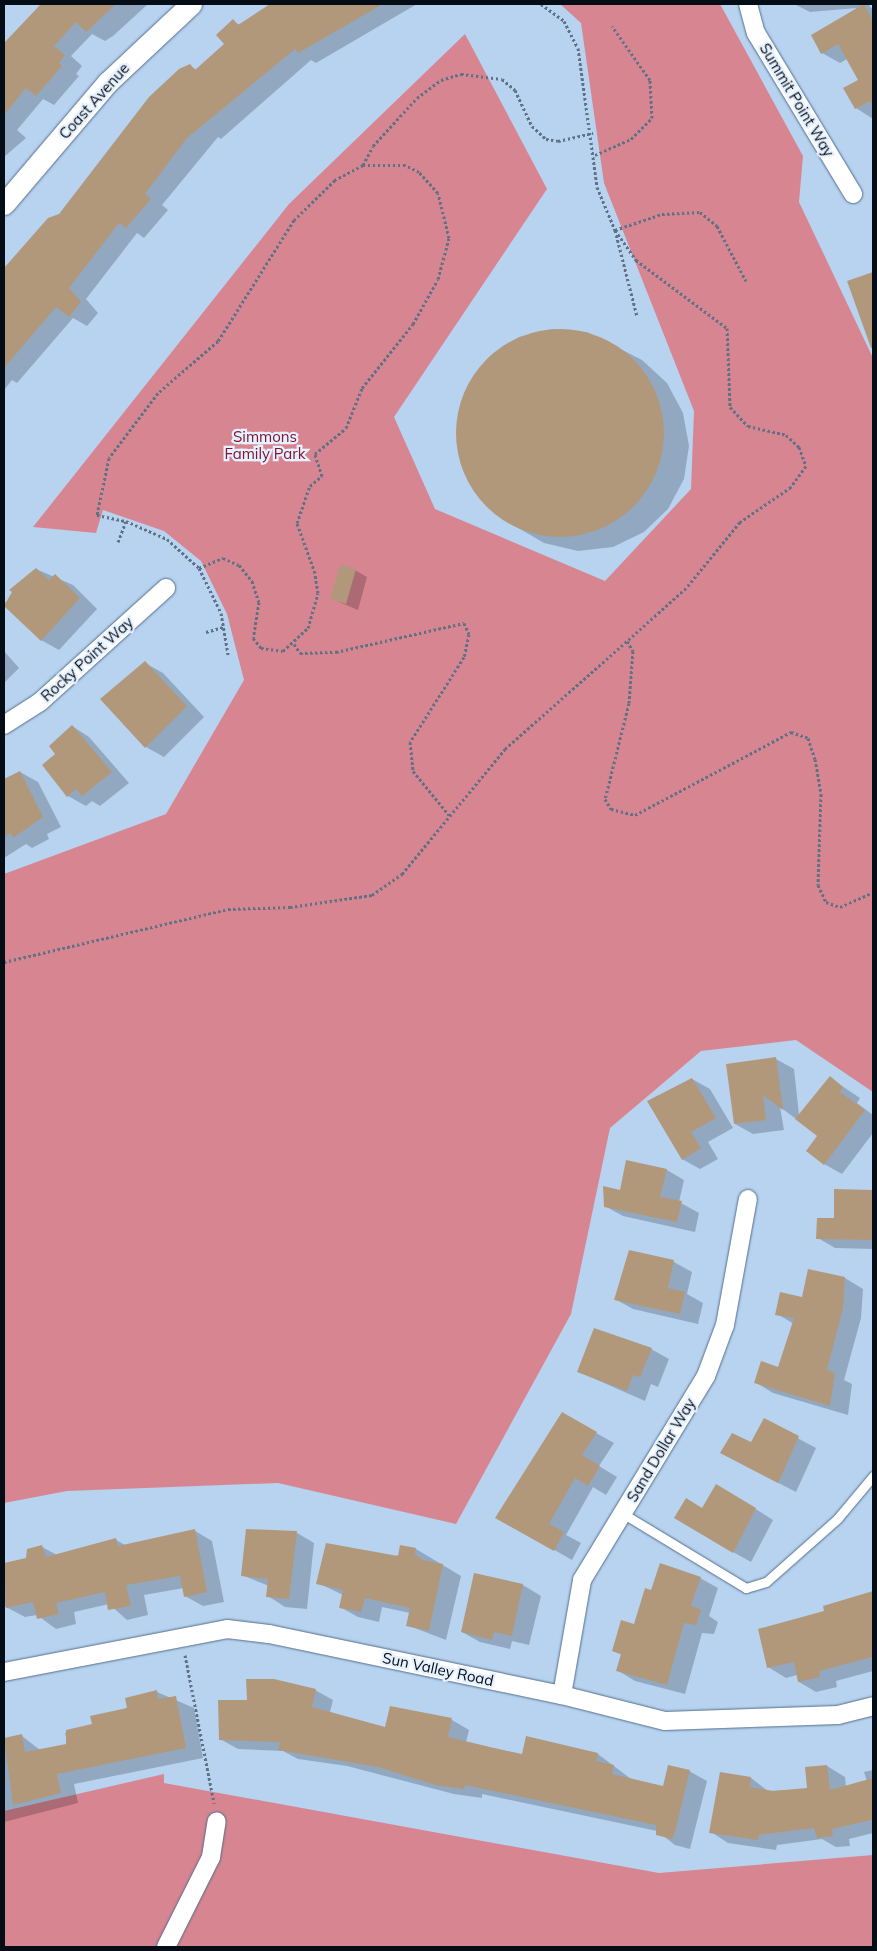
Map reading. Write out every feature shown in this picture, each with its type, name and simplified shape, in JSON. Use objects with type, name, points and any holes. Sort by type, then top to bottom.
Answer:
[{"type":"street","name":"Coast Avenue","points":[[4,204],[108,82],[191,4]]},
{"type":"street","name":"Summit Point Way","points":[[748,4],[756,33],[854,194]]},
{"type":"street","name":"Rocky Point Way","points":[[4,725],[40,702],[166,588]]},
{"type":"street","name":"Sand Dollar Way","points":[[562,1695],[582,1580],[706,1376],[725,1325],[748,1199]]},
{"type":"street","name":"Sun Valley Road","points":[[4,1672],[227,1629],[269,1634],[562,1695],[665,1721],[838,1715],[873,1706]]},
{"type":"street","points":[[166,1947],[210,1857],[217,1821]]},
{"type":"lane","points":[[622,1514],[746,1588],[766,1582],[781,1569],[838,1518],[873,1476]]},
{"type":"path","points":[[541,4],[564,21],[578,48],[593,133],[597,187],[615,230],[638,316]]},
{"type":"path","points":[[595,155],[631,139],[652,118],[650,80],[612,26]]},
{"type":"path","points":[[363,165],[373,146],[417,98],[441,80],[461,74],[502,79],[515,90],[532,126],[546,139],[558,141],[593,133]]},
{"type":"path","points":[[198,568],[223,558],[239,565],[257,592],[254,638],[271,652],[294,644],[308,628],[318,593],[297,523],[310,486],[322,476],[315,454],[346,428],[362,388],[413,324],[438,279],[449,238],[448,220],[430,180],[404,166],[363,165],[335,180],[294,220],[218,341],[158,393],[114,447],[97,515],[126,521],[167,539],[198,568],[224,627],[228,654]]},
{"type":"path","points":[[615,230],[662,214],[700,212],[717,226],[746,282]]},
{"type":"path","points":[[4,962],[228,909],[290,907],[372,895],[402,874],[505,749],[686,588],[740,522],[790,487],[806,466],[799,447],[786,435],[748,426],[730,407],[727,328],[636,260],[615,230]]},
{"type":"path","points":[[118,542],[126,521]]},
{"type":"path","points":[[294,644],[300,654],[336,652],[464,622],[469,634],[464,657],[410,742],[413,771],[449,815]]},
{"type":"path","points":[[206,632],[224,627]]},
{"type":"path","points":[[627,641],[633,651],[629,704],[605,799],[611,809],[635,815],[791,732],[808,738],[816,758],[822,794],[818,885],[826,902],[840,907],[873,892]]},
{"type":"path","points":[[181,1637],[217,1821]]},
{"type":"green space","name":"Simmons Family Park","points":[[560,4],[720,4],[803,156],[799,202],[873,358],[873,1092],[796,1040],[701,1051],[610,1128],[571,1314],[456,1524],[278,1483],[67,1491],[4,1503],[4,874],[166,814],[244,680],[227,614],[201,561],[164,531],[103,510],[96,533],[33,527],[289,204],[465,34],[547,189],[394,417],[435,509],[605,581],[691,489],[694,411],[604,183],[581,23]]},
{"type":"green space","points":[[164,1774],[164,1783],[659,1873],[873,1855],[873,1947],[4,1947],[4,1811]]},
{"type":"building","points":[[41,4],[116,4],[86,32],[76,22],[54,46],[65,55],[59,63],[62,66],[36,96],[26,88],[4,115],[4,43]]},
{"type":"building","points":[[270,4],[383,4],[298,53],[295,49],[187,138],[145,194],[151,199],[126,228],[119,223],[69,288],[81,302],[69,317],[56,307],[4,368],[4,268],[48,218],[59,214],[149,97],[179,69],[190,64],[195,70],[224,44],[216,35],[233,19],[238,25]]},
{"type":"building","points":[[864,4],[873,21],[873,107],[870,101],[855,109],[843,88],[858,80],[838,44],[821,54],[811,35]]},
{"type":"building","points":[[873,272],[873,348],[871,348],[847,281]]},
{"type":"building","points":[[550,329],[570,329],[590,333],[609,341],[634,359],[647,375],[656,393],[664,423],[660,463],[656,473],[647,491],[634,507],[618,520],[590,533],[570,537],[550,537],[530,533],[511,525],[494,514],[479,499],[468,482],[460,463],[456,443],[456,423],[460,403],[468,384],[479,367],[494,352],[511,341],[530,333]]},
{"type":"building","points":[[340,565],[356,569],[346,604],[330,599]]},
{"type":"building","points":[[36,568],[49,580],[55,574],[80,598],[41,641],[4,606],[12,592],[9,590]]},
{"type":"building","points":[[145,661],[187,706],[145,748],[100,699]]},
{"type":"building","points":[[72,725],[112,772],[82,796],[76,789],[67,797],[42,765],[55,754],[49,746]]},
{"type":"building","points":[[20,771],[43,817],[13,838],[11,833],[4,837],[4,779]]},
{"type":"building","points":[[776,1057],[783,1110],[763,1095],[766,1120],[734,1124],[726,1064]]},
{"type":"building","points":[[830,1076],[843,1087],[840,1092],[865,1110],[824,1165],[806,1151],[817,1136],[795,1119]]},
{"type":"building","points":[[692,1078],[716,1118],[691,1132],[701,1148],[682,1160],[647,1101]]},
{"type":"building","points":[[626,1160],[667,1169],[660,1197],[682,1201],[677,1222],[604,1207],[603,1186],[620,1190]]},
{"type":"building","points":[[834,1189],[873,1190],[873,1240],[816,1239],[817,1218],[834,1218]]},
{"type":"building","points":[[629,1250],[674,1260],[668,1288],[685,1292],[680,1314],[614,1300]]},
{"type":"building","points":[[808,1269],[845,1277],[843,1308],[827,1370],[835,1373],[830,1406],[754,1383],[761,1361],[778,1367],[794,1318],[775,1315],[780,1292],[802,1297]]},
{"type":"building","points":[[594,1328],[652,1348],[640,1377],[633,1375],[627,1391],[577,1372]]},
{"type":"building","points":[[562,1412],[597,1432],[582,1455],[600,1466],[588,1486],[575,1478],[549,1524],[564,1532],[554,1551],[495,1518]]},
{"type":"building","points":[[764,1418],[799,1436],[778,1483],[720,1453],[732,1433],[751,1442]]},
{"type":"building","points":[[716,1484],[756,1508],[733,1553],[674,1518],[686,1498],[702,1508]]},
{"type":"building","points":[[195,1529],[207,1592],[184,1597],[180,1576],[126,1585],[131,1606],[108,1610],[105,1592],[56,1603],[59,1614],[37,1619],[33,1602],[6,1608],[4,1563],[26,1558],[27,1549],[42,1545],[46,1557],[116,1538],[118,1546]]},
{"type":"building","points":[[246,1529],[297,1531],[289,1599],[266,1597],[268,1579],[241,1576]]},
{"type":"building","points":[[326,1543],[398,1556],[400,1545],[416,1548],[415,1554],[423,1560],[443,1564],[429,1631],[406,1626],[410,1608],[365,1598],[361,1612],[339,1608],[343,1590],[316,1584]]},
{"type":"building","points":[[660,1563],[701,1577],[691,1605],[701,1610],[696,1625],[684,1623],[667,1685],[616,1671],[621,1654],[612,1651],[621,1620],[634,1624],[645,1588],[651,1590]]},
{"type":"building","points":[[474,1573],[523,1584],[512,1636],[494,1632],[492,1640],[461,1632]]},
{"type":"building","points":[[873,1591],[872,1657],[819,1671],[820,1677],[798,1682],[794,1662],[767,1668],[758,1629],[824,1611],[823,1606]]},
{"type":"building","points":[[246,1679],[274,1679],[316,1689],[312,1707],[385,1727],[390,1706],[452,1718],[448,1737],[494,1748],[522,1754],[526,1736],[598,1753],[596,1761],[614,1765],[612,1774],[663,1786],[668,1765],[690,1770],[675,1832],[672,1839],[656,1835],[656,1825],[465,1785],[464,1789],[435,1785],[378,1767],[278,1750],[280,1742],[219,1740],[218,1700],[247,1700]]},
{"type":"building","points":[[157,1690],[158,1699],[176,1696],[186,1748],[57,1774],[61,1793],[13,1805],[4,1738],[22,1734],[25,1752],[66,1744],[66,1730],[92,1724],[90,1716],[127,1708],[125,1698]]},
{"type":"building","points":[[827,1765],[830,1790],[873,1778],[872,1820],[832,1829],[833,1836],[817,1838],[814,1828],[759,1835],[758,1840],[709,1833],[720,1772],[751,1777],[750,1787],[773,1791],[807,1788],[805,1767]]}]
